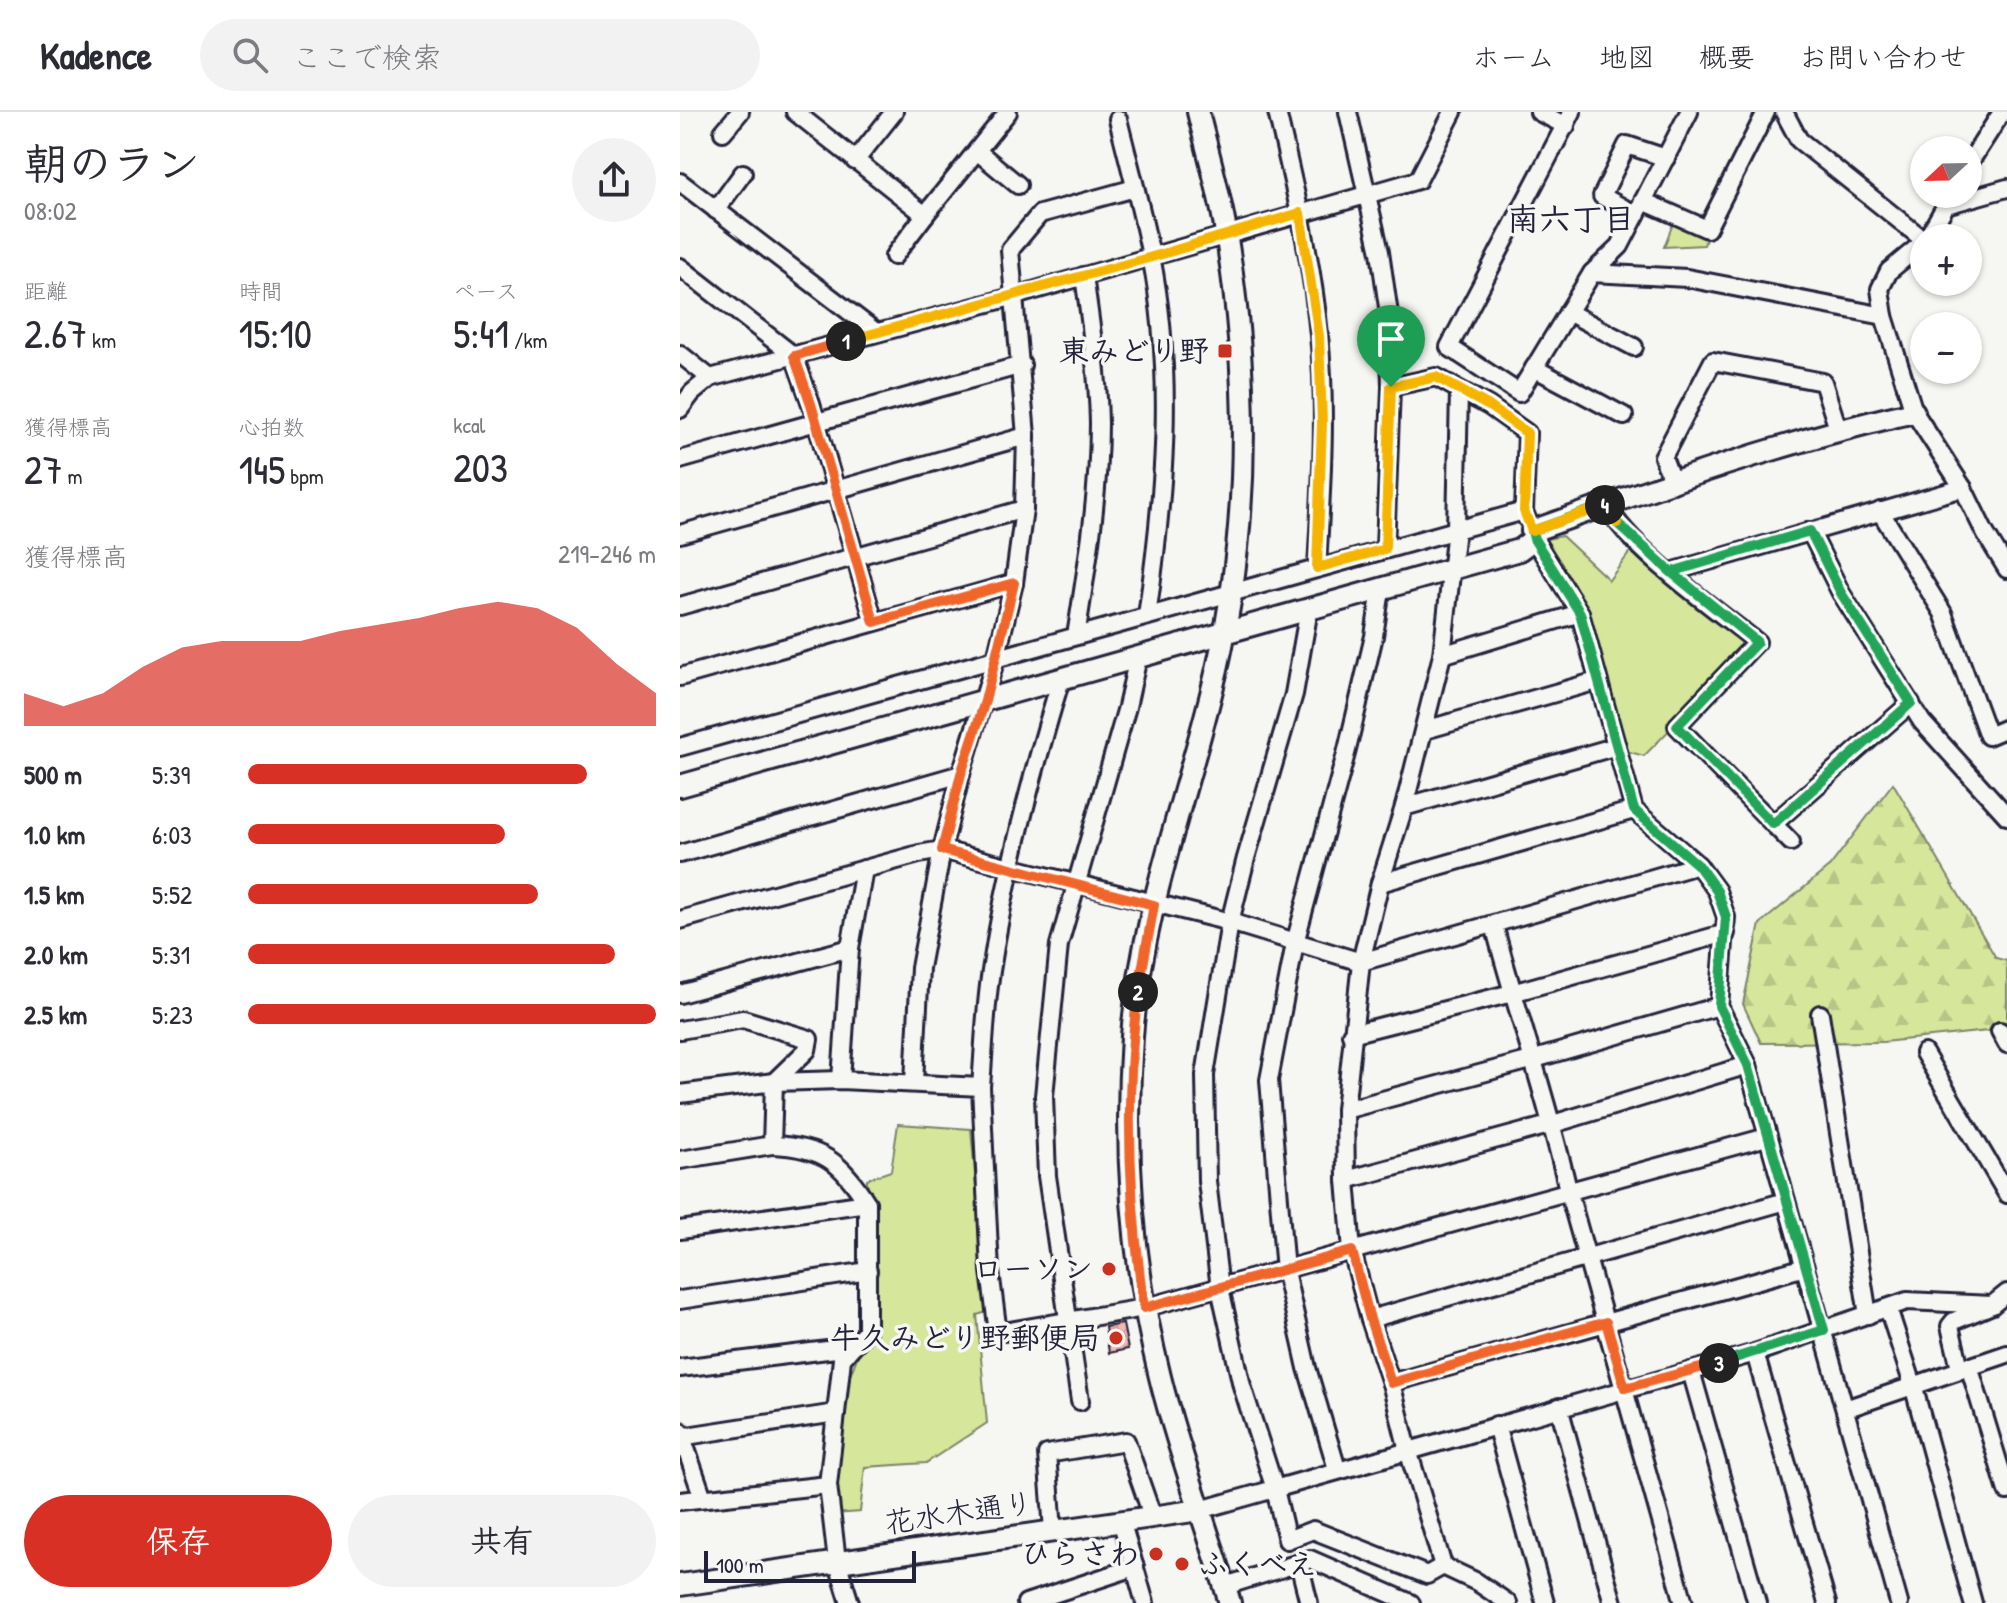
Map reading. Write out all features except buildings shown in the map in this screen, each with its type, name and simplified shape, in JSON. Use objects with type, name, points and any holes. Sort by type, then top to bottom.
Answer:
[{"type":"street","points":[[723,132],[740,112]]},
{"type":"street","points":[[795,112],[925,215]]},
{"type":"street","points":[[855,161],[894,112]]},
{"type":"street","points":[[894,256],[1008,112]]},
{"type":"street","points":[[1198,112],[1227,235],[1240,344],[1243,405],[1240,523],[1232,592],[1212,691],[1169,837],[1134,1020],[1129,1149],[1134,1238],[1144,1308],[1160,1377],[1227,1595],[1310,1559],[1379,1596],[1411,1603]]},
{"type":"street","points":[[1277,112],[1300,213],[1319,336],[1322,423],[1317,568]]},
{"type":"street","points":[[1348,112],[1369,196],[1389,314],[1391,387],[1385,549]]},
{"type":"street","points":[[680,409],[692,393],[710,378],[1015,296],[1418,180],[1453,112]]},
{"type":"street","points":[[1539,112],[1569,119],[1449,347],[1519,393],[1592,273],[1620,246],[1689,112]]},
{"type":"street","points":[[1666,158],[1627,145],[1602,196],[1707,229],[1766,112]]},
{"type":"street","points":[[1784,112],[1799,140],[1910,228]]},
{"type":"street","points":[[1982,143],[2002,112]]},
{"type":"street","points":[[1118,119],[1152,257],[1164,360],[1166,432],[1159,534],[1147,616]]},
{"type":"street","points":[[977,151],[1018,185]]},
{"type":"street","points":[[716,210],[743,173]]},
{"type":"street","points":[[680,182],[876,332]]},
{"type":"street","points":[[914,1082],[920,968],[942,850],[996,658],[1014,583],[1024,509],[1026,436],[1010,250],[1040,214],[1135,188]]},
{"type":"street","points":[[1982,193],[2007,188]]},
{"type":"street","points":[[1910,253],[1889,271],[1880,289],[1884,316],[1914,412],[1963,488],[2007,569]]},
{"type":"street","points":[[680,267],[794,356],[874,622]]},
{"type":"street","points":[[1592,273],[1687,278],[1884,316]]},
{"type":"street","points":[[1076,636],[1091,545],[1099,423],[1094,348],[1084,276]]},
{"type":"street","points":[[1568,312],[1634,347]]},
{"type":"street","points":[[680,354],[710,378]]},
{"type":"street","points":[[1673,484],[1663,457],[1713,361],[1823,382],[1838,429]]},
{"type":"street","points":[[680,460],[1022,365]]},
{"type":"street","points":[[1534,368],[1624,416]]},
{"type":"street","points":[[1391,387],[1436,377],[1489,406],[1527,433],[1524,511],[1533,535],[1580,613],[1634,810],[1698,865],[1717,891],[1726,917],[1719,1006],[1748,1065],[1899,1603]]},
{"type":"street","points":[[1459,392],[1456,529],[1442,655],[1425,730],[1380,883],[1361,962],[1345,1110],[1346,1180],[1352,1251],[1443,1566],[1477,1582],[1508,1603]]},
{"type":"street","points":[[680,786],[1519,550],[1533,535],[1607,505],[1838,429],[1914,412]]},
{"type":"street","points":[[680,534],[1026,436]]},
{"type":"street","points":[[1671,572],[1963,488]]},
{"type":"street","points":[[1607,505],[1614,520],[1671,572],[1757,642],[1677,726],[1791,842]]},
{"type":"street","points":[[680,606],[1024,509]]},
{"type":"street","points":[[680,747],[1524,511]]},
{"type":"street","points":[[1880,511],[1943,613],[1988,736],[2007,728]]},
{"type":"street","points":[[1810,531],[1841,593],[1922,722],[2007,816]]},
{"type":"street","points":[[680,677],[1014,583]]},
{"type":"street","points":[[1337,1469],[1307,1368],[1285,1271],[1269,1080],[1295,943],[1347,750],[1374,636],[1381,589]]},
{"type":"street","points":[[1309,609],[1294,694],[1230,922],[1205,1075],[1207,1181],[1220,1288],[1242,1386],[1275,1489],[1287,1540],[1313,1530],[1427,1575],[1443,1566]]},
{"type":"street","points":[[1442,655],[1580,613]]},
{"type":"street","points":[[1080,1401],[1047,1176],[1044,1096],[1059,945],[1127,707],[1138,657]]},
{"type":"street","points":[[1061,679],[1027,791],[990,974],[981,1087],[990,1271],[998,1333],[1144,1308],[1767,1137]]},
{"type":"street","points":[[1425,730],[1597,681]]},
{"type":"street","points":[[1773,824],[1911,703]]},
{"type":"street","points":[[1404,807],[1617,746]]},
{"type":"street","points":[[680,854],[961,774]]},
{"type":"street","points":[[1380,883],[1634,810]]},
{"type":"street","points":[[680,920],[942,850],[1230,922],[1361,962],[1698,865]]},
{"type":"street","points":[[841,1080],[850,948],[864,869]]},
{"type":"street","points":[[1494,925],[1531,1060],[1553,1124],[1568,1190],[1684,1603]]},
{"type":"street","points":[[1351,1034],[1726,933]]},
{"type":"street","points":[[680,994],[850,948]]},
{"type":"street","points":[[1345,1110],[1719,1006]]},
{"type":"street","points":[[1820,1014],[1868,1315]]},
{"type":"street","points":[[680,1030],[743,1019],[809,1039],[807,1050],[774,1082],[772,1145]]},
{"type":"street","points":[[1924,1053],[2007,1194]]},
{"type":"street","points":[[1346,1180],[1553,1124],[1748,1065]]},
{"type":"street","points":[[680,1094],[774,1082],[841,1080],[981,1087]]},
{"type":"street","points":[[680,1160],[772,1145],[797,1146],[830,1158],[854,1182],[867,1203],[867,1331],[842,1359],[828,1485],[837,1561],[850,1603]]},
{"type":"street","points":[[1370,1319],[1786,1201]]},
{"type":"street","points":[[680,1230],[867,1203]]},
{"type":"street","points":[[1391,1383],[1805,1267]]},
{"type":"street","points":[[680,1300],[868,1271]]},
{"type":"street","points":[[2007,1293],[1992,1305],[1954,1321],[1950,1326],[2007,1491]]},
{"type":"street","points":[[1200,1510],[1755,1353],[1907,1301],[1992,1305]]},
{"type":"street","points":[[1888,1308],[1913,1385],[1973,1603]]},
{"type":"street","points":[[680,1368],[852,1347]]},
{"type":"street","points":[[1755,1353],[1827,1603]]},
{"type":"street","points":[[1845,1409],[2007,1354]]},
{"type":"street","points":[[1691,1371],[1757,1603]]},
{"type":"street","points":[[1559,1407],[1613,1603]]},
{"type":"street","points":[[703,1498],[681,1435],[836,1413]]},
{"type":"street","points":[[1496,1425],[1545,1603]]},
{"type":"street","points":[[1053,1530],[1047,1454],[1126,1441],[1152,1515]]},
{"type":"street","points":[[680,1501],[828,1485]]},
{"type":"street","name":"花水木通り","points":[[680,1585],[1200,1510]]},
{"type":"street","points":[[1121,1520],[1145,1603]]},
{"type":"street","points":[[1299,1563],[1309,1603]]},
{"type":"street","points":[[1026,1603],[1135,1567]]},
{"type":"green space","points":[[1674,221],[1707,236],[1704,245],[1664,247]]},
{"type":"green space","points":[[1562,536],[1609,580],[1634,547],[1753,645],[1644,756],[1626,751],[1595,644],[1541,540]]},
{"type":"green space","points":[[1893,783],[1996,958],[2007,961],[2007,1022],[1988,1031],[1883,1042],[1761,1043],[1743,1004],[1760,924],[1830,866]]},
{"type":"green space","points":[[898,1124],[971,1129],[987,1312],[977,1315],[987,1423],[926,1463],[865,1467],[860,1512],[835,1514],[836,1413],[867,1331],[867,1179],[891,1171]]},
{"type":"place","name":"東みどり野","points":[[1225,351]]},
{"type":"place","name":"ローソン","points":[[1109,1269]]},
{"type":"place","name":"牛久みどり野郵便局","points":[[1116,1338]]},
{"type":"place","name":"ひらさわ","points":[[1156,1554]]},
{"type":"place","name":"ふくべえ","points":[[1182,1564]]},
{"type":"district","name":"南六丁目","points":[[1571,219]]},
{"type":"route","points":[[1391,387],[1385,549],[1317,568],[1322,423],[1319,336],[1300,213],[794,356],[811,404],[874,622],[1014,583],[985,701],[961,774],[942,850],[1154,905],[1132,1033],[1130,1093],[1129,1149],[1134,1238],[1144,1308],[1352,1251],[1391,1383],[1606,1322],[1625,1388],[1755,1353],[1824,1330],[1748,1065],[1719,1006],[1726,917],[1717,891],[1698,865],[1634,810],[1580,613],[1541,553],[1532,531],[1607,505],[1614,520],[1671,572],[1810,531],[1841,593],[1911,703],[1773,824],[1677,726],[1757,642],[1671,572],[1614,520],[1607,505],[1532,531],[1524,511],[1527,433],[1489,406],[1436,377],[1391,387]]}]
